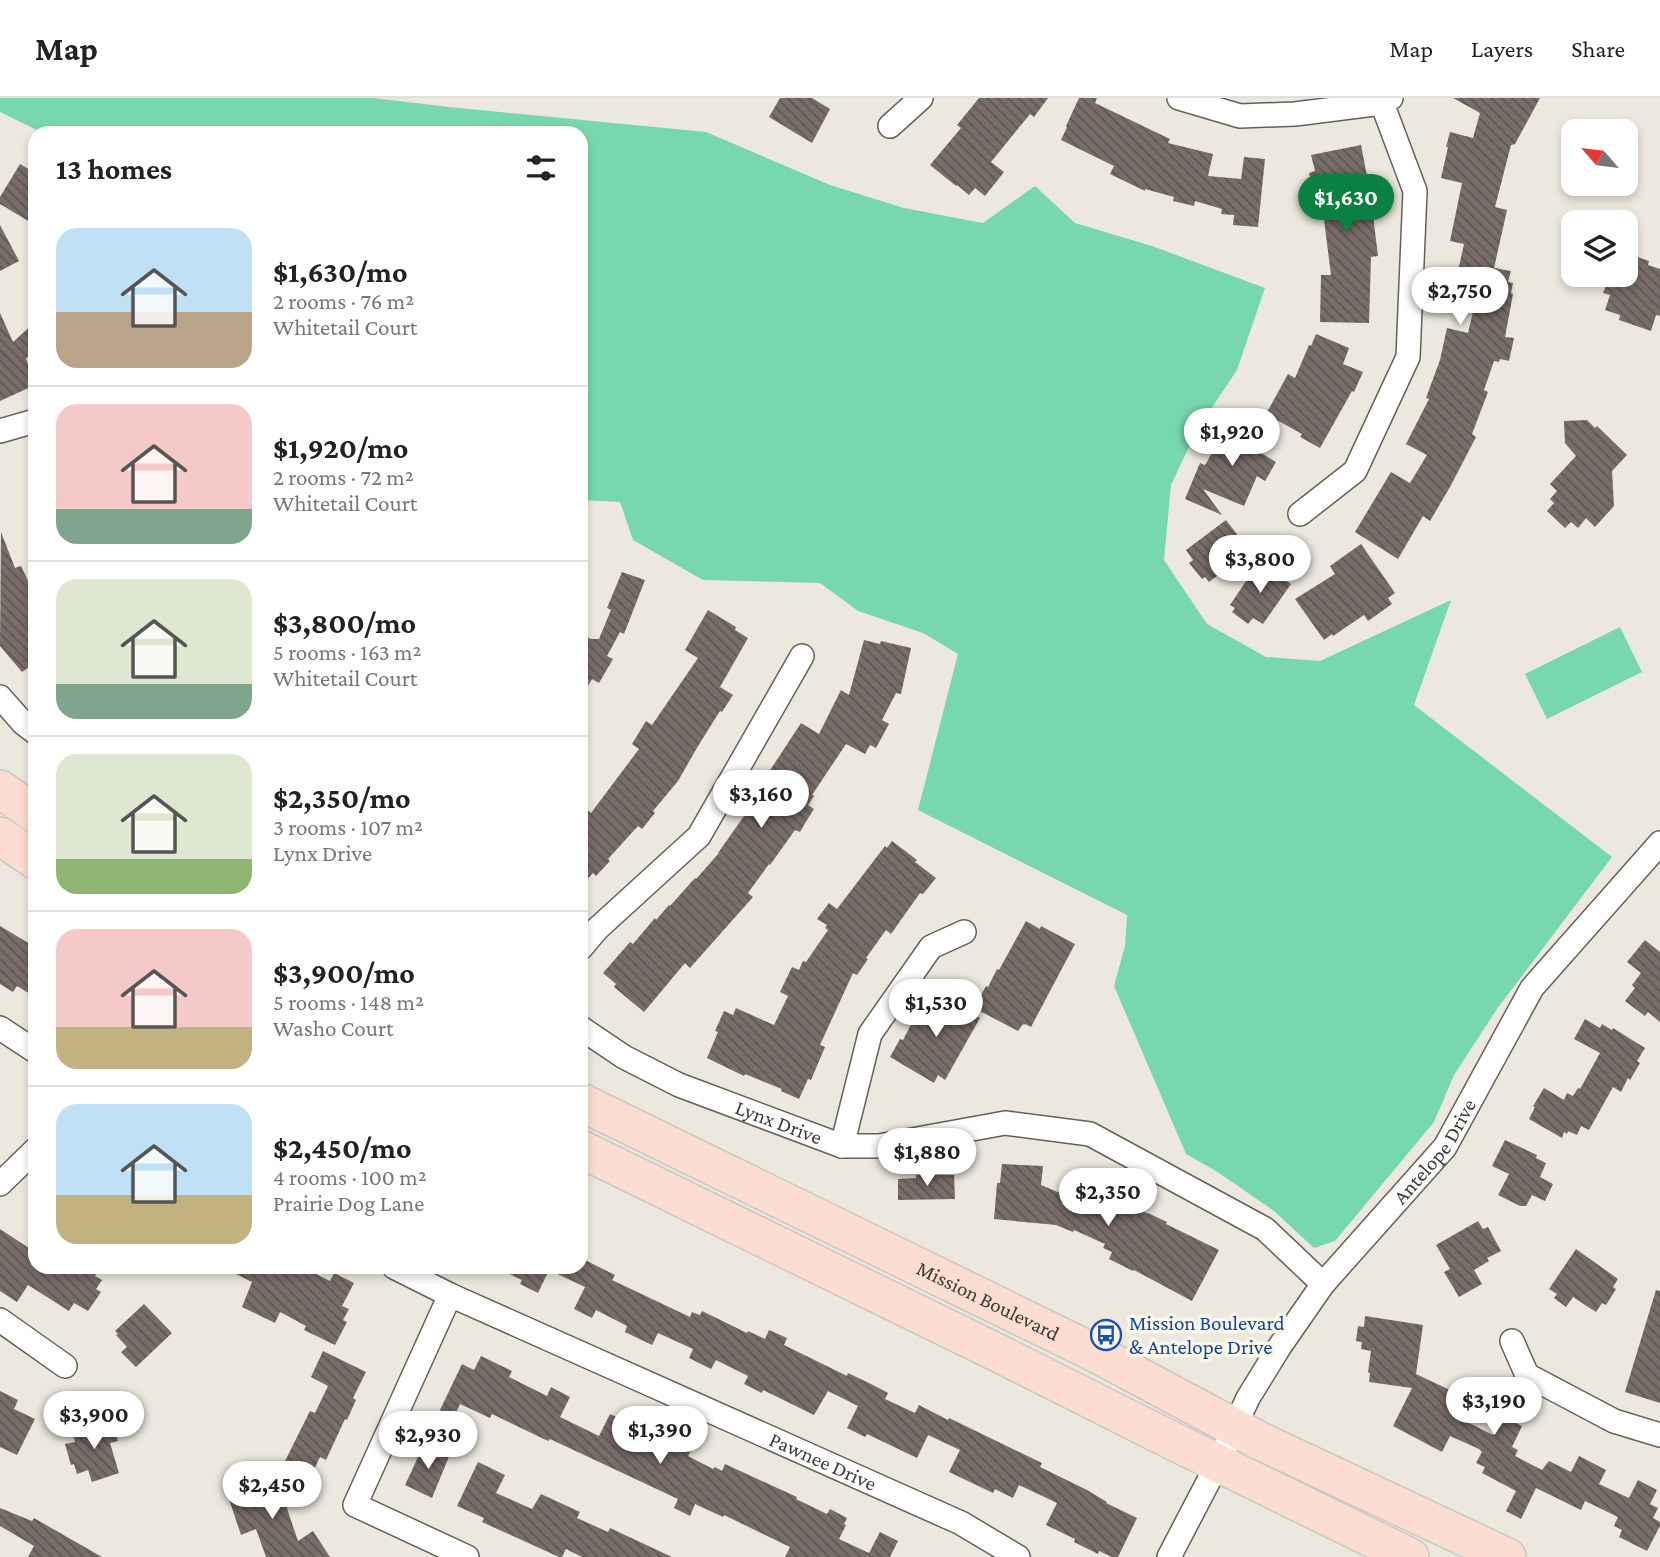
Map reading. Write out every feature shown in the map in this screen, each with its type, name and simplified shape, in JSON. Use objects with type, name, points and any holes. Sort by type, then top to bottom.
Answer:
[{"type":"main road","points":[[0,789],[28,809]]},
{"type":"main road","points":[[0,836],[28,855]]},
{"type":"main road","name":"Mission Boulevard","points":[[588,1105],[1097,1354],[1234,1428],[1507,1557]]},
{"type":"main road","name":"Mission Boulevard","points":[[588,1152],[1410,1557]]},
{"type":"street","points":[[890,126],[921,98]]},
{"type":"street","points":[[1179,98],[1240,116],[1295,114],[1386,101],[1415,191],[1408,357],[1355,471],[1300,514]]},
{"type":"street","points":[[0,431],[28,423]]},
{"type":"street","points":[[588,940],[699,836],[802,656]]},
{"type":"street","points":[[0,697],[28,720]]},
{"type":"street","name":"Antelope Drive","points":[[1169,1557],[1248,1398],[1280,1346],[1323,1284],[1445,1147],[1532,988],[1660,843]]},
{"type":"street","points":[[842,1146],[870,1034],[931,947],[964,932]]},
{"type":"street","points":[[0,1028],[28,1046]]},
{"type":"street","name":"Lynx Drive","points":[[588,1033],[624,1057],[679,1085],[842,1146],[879,1146],[1005,1123],[1090,1134],[1265,1230],[1323,1284]]},
{"type":"street","points":[[0,1184],[28,1157]]},
{"type":"street","name":"Pawnee Drive","points":[[408,1274],[961,1523],[1018,1557]]},
{"type":"street","points":[[450,1295],[355,1505],[467,1557]]},
{"type":"street","points":[[0,1320],[65,1366]]},
{"type":"street","points":[[1512,1341],[1527,1375],[1614,1421],[1660,1435]]},
{"type":"green space","points":[[0,98],[374,98],[706,132],[830,185],[904,208],[983,223],[1035,186],[1075,223],[1152,246],[1265,288],[1237,370],[1197,430],[1171,485],[1164,560],[1207,624],[1266,657],[1320,661],[1451,600],[1414,705],[1612,857],[1497,1009],[1454,1075],[1434,1122],[1335,1241],[1314,1248],[1274,1211],[1186,1154],[1114,986],[1125,946],[1127,915],[918,810],[958,654],[923,633],[858,611],[820,583],[703,580],[633,540],[620,502],[588,500],[588,126],[29,126],[0,112]]},
{"type":"green space","points":[[1620,627],[1642,672],[1547,719],[1525,674]]},
{"type":"building","points":[[780,98],[812,98],[830,109],[812,143],[769,117]]},
{"type":"building","points":[[979,98],[1048,98],[1034,117],[1030,114],[991,162],[1004,172],[985,196],[975,188],[969,195],[930,165],[961,128],[957,125]]},
{"type":"building","points":[[1079,98],[1097,98],[1095,103],[1170,139],[1168,143],[1213,154],[1208,176],[1241,179],[1244,157],[1265,159],[1258,227],[1233,225],[1234,215],[1221,214],[1222,209],[1195,201],[1194,206],[1173,201],[1174,197],[1145,191],[1110,174],[1114,166],[1061,140]]},
{"type":"building","points":[[1453,98],[1540,98],[1515,144],[1511,145],[1495,207],[1507,210],[1494,268],[1511,271],[1508,282],[1513,283],[1513,294],[1505,337],[1514,338],[1509,361],[1494,361],[1484,390],[1488,392],[1472,434],[1476,437],[1450,487],[1430,521],[1423,516],[1398,559],[1355,532],[1391,472],[1410,483],[1427,455],[1406,444],[1429,399],[1426,398],[1440,360],[1447,328],[1468,333],[1475,303],[1452,298],[1464,244],[1450,241],[1462,183],[1441,178],[1450,132],[1473,138],[1480,113]]},
{"type":"building","points":[[1361,145],[1378,256],[1371,257],[1369,323],[1320,322],[1321,275],[1331,275],[1320,188],[1313,190],[1309,173],[1315,171],[1311,155]]},
{"type":"building","points":[[20,164],[28,169],[28,221],[0,204],[0,197]]},
{"type":"building","points":[[0,225],[19,261],[0,271]]},
{"type":"building","points":[[1638,257],[1649,261],[1648,265],[1660,269],[1660,316],[1656,315],[1651,331],[1619,320],[1620,315],[1605,310],[1610,295],[1603,293],[1605,287],[1638,287]]},
{"type":"building","points":[[0,313],[13,342],[28,328],[28,388],[0,401]]},
{"type":"building","points":[[1316,334],[1349,348],[1343,364],[1363,372],[1320,448],[1300,437],[1302,434],[1266,414],[1288,374],[1295,378]]},
{"type":"building","points":[[1234,419],[1266,437],[1261,453],[1276,462],[1265,481],[1257,476],[1244,506],[1203,489],[1222,515],[1185,499],[1200,463],[1205,465]]},
{"type":"building","points":[[1587,420],[1627,455],[1612,471],[1614,506],[1595,527],[1586,518],[1578,528],[1571,522],[1565,528],[1547,511],[1554,503],[1550,499],[1557,491],[1550,484],[1576,456],[1565,443],[1564,421]]},
{"type":"building","points":[[1226,520],[1250,551],[1209,582],[1205,577],[1202,579],[1189,563],[1193,560],[1186,550]]},
{"type":"building","points":[[1,532],[15,568],[21,566],[28,580],[28,668],[22,672],[0,646]]},
{"type":"building","points":[[1361,544],[1395,593],[1388,598],[1392,604],[1368,621],[1364,615],[1324,640],[1295,599],[1335,574],[1330,566]]},
{"type":"building","points":[[1259,562],[1291,584],[1263,624],[1253,618],[1248,624],[1232,612],[1235,608],[1230,605]]},
{"type":"building","points":[[622,572],[645,580],[624,634],[620,632],[607,656],[613,659],[599,683],[592,679],[588,686],[588,638],[599,639],[611,610],[607,608]]},
{"type":"building","points":[[708,610],[736,627],[735,630],[748,638],[720,687],[733,695],[722,712],[720,711],[678,781],[642,829],[638,826],[596,876],[593,873],[588,878],[588,810],[591,813],[639,749],[632,744],[646,721],[652,725],[698,658],[685,650]]},
{"type":"building","points":[[864,640],[911,648],[901,694],[896,693],[882,720],[889,724],[876,748],[870,745],[865,754],[846,744],[812,795],[814,796],[808,805],[814,809],[800,832],[795,830],[748,893],[753,897],[690,968],[685,963],[644,1012],[614,987],[616,984],[603,973],[630,942],[633,944],[719,853],[801,723],[819,734],[841,690],[849,695]]},
{"type":"building","points":[[892,841],[936,878],[923,894],[920,893],[891,934],[886,930],[857,975],[853,973],[820,1045],[825,1047],[811,1080],[808,1079],[799,1099],[781,1091],[782,1089],[745,1074],[744,1076],[707,1058],[724,1011],[733,1015],[736,1008],[774,1025],[788,996],[780,992],[792,967],[799,970],[828,930],[825,928],[827,925],[817,919],[829,903],[837,909],[885,846],[887,848]]},
{"type":"building","points":[[1026,921],[1075,944],[1031,1027],[1023,1024],[1018,1031],[974,1008]]},
{"type":"building","points":[[0,926],[28,943],[28,993],[17,986],[13,992],[0,984]]},
{"type":"building","points":[[1645,940],[1660,952],[1660,1022],[1648,1012],[1645,1016],[1625,1001],[1635,988],[1632,985],[1641,973],[1627,962]]},
{"type":"building","points":[[932,995],[946,1003],[948,1000],[980,1018],[945,1080],[938,1075],[934,1083],[890,1057],[900,1039],[903,1040],[918,1011],[920,1012]]},
{"type":"building","points":[[1585,1019],[1600,1028],[1602,1024],[1612,1030],[1613,1028],[1645,1048],[1630,1080],[1628,1078],[1621,1092],[1613,1087],[1589,1130],[1581,1126],[1577,1135],[1568,1131],[1567,1134],[1564,1132],[1562,1138],[1529,1119],[1544,1088],[1564,1100],[1567,1093],[1573,1096],[1578,1088],[1580,1089],[1600,1053],[1574,1039]]},
{"type":"building","points":[[1505,1140],[1537,1155],[1536,1158],[1546,1163],[1540,1177],[1553,1184],[1545,1201],[1532,1195],[1526,1206],[1520,1206],[1498,1195],[1509,1174],[1492,1166]]},
{"type":"building","points":[[1002,1164],[1043,1166],[1041,1185],[1067,1196],[1075,1179],[1093,1188],[1094,1186],[1219,1250],[1192,1301],[1109,1259],[1112,1252],[1103,1248],[1105,1244],[1074,1230],[1073,1232],[1056,1225],[994,1219],[997,1183],[1000,1183]]},
{"type":"building","points":[[916,1175],[954,1175],[955,1199],[898,1200],[898,1179],[916,1178]]},
{"type":"building","points":[[1478,1221],[1483,1229],[1488,1227],[1501,1251],[1487,1258],[1489,1261],[1474,1270],[1482,1284],[1459,1297],[1444,1272],[1450,1269],[1436,1245]]},
{"type":"building","points":[[0,1229],[28,1247],[28,1274],[96,1274],[95,1276],[102,1280],[96,1289],[101,1292],[88,1311],[74,1303],[69,1311],[28,1285],[17,1302],[0,1291]]},
{"type":"building","points":[[1576,1249],[1618,1279],[1613,1287],[1616,1289],[1606,1305],[1602,1303],[1596,1312],[1573,1297],[1566,1307],[1554,1298],[1557,1294],[1549,1289]]},
{"type":"building","points":[[588,1262],[615,1275],[612,1280],[690,1317],[692,1312],[700,1315],[702,1311],[765,1339],[769,1330],[787,1338],[784,1345],[888,1393],[885,1399],[915,1413],[919,1405],[948,1420],[949,1418],[1042,1463],[1040,1467],[1137,1518],[1118,1557],[1099,1551],[1098,1554],[1046,1525],[1057,1503],[1019,1485],[1013,1498],[995,1489],[993,1493],[949,1472],[960,1450],[928,1435],[917,1458],[867,1434],[865,1437],[847,1428],[858,1406],[828,1391],[814,1415],[763,1390],[762,1393],[744,1384],[748,1376],[716,1360],[711,1369],[689,1358],[693,1349],[658,1333],[652,1345],[625,1332],[627,1326],[596,1310],[592,1318],[574,1309],[585,1287],[557,1274],[588,1274]]},
{"type":"building","points":[[236,1274],[316,1274],[330,1281],[336,1274],[354,1283],[342,1306],[349,1309],[343,1320],[347,1322],[335,1345],[304,1330],[306,1326],[280,1312],[275,1323],[242,1307],[252,1282]]},
{"type":"building","points":[[510,1274],[547,1274],[538,1293],[520,1284],[522,1280]]},
{"type":"building","points":[[1656,1290],[1660,1291],[1660,1403],[1625,1392]]},
{"type":"building","points":[[144,1304],[172,1333],[136,1367],[121,1352],[127,1347],[115,1331]]},
{"type":"building","points":[[1365,1316],[1423,1325],[1416,1374],[1469,1399],[1459,1418],[1493,1435],[1502,1416],[1522,1426],[1512,1447],[1518,1450],[1515,1456],[1542,1470],[1549,1461],[1571,1472],[1579,1456],[1606,1470],[1599,1484],[1629,1498],[1638,1480],[1657,1490],[1650,1504],[1658,1508],[1653,1518],[1660,1522],[1660,1526],[1647,1551],[1619,1537],[1622,1530],[1614,1526],[1618,1517],[1585,1501],[1581,1510],[1536,1488],[1521,1519],[1506,1511],[1516,1491],[1482,1473],[1485,1467],[1476,1463],[1482,1452],[1479,1449],[1450,1436],[1442,1452],[1393,1426],[1412,1388],[1369,1382],[1371,1351],[1361,1349],[1362,1342],[1356,1341],[1358,1326],[1364,1327]]},
{"type":"building","points":[[323,1351],[366,1372],[353,1398],[356,1400],[347,1420],[345,1419],[326,1460],[320,1457],[312,1474],[285,1461],[310,1411],[315,1413],[328,1386],[311,1377]]},
{"type":"building","points":[[481,1356],[512,1371],[509,1377],[547,1396],[551,1387],[570,1397],[560,1417],[599,1436],[610,1414],[629,1423],[626,1429],[659,1445],[669,1448],[673,1441],[691,1450],[688,1456],[713,1469],[715,1467],[722,1471],[725,1464],[827,1514],[830,1509],[847,1518],[839,1539],[869,1553],[880,1532],[898,1541],[890,1557],[785,1557],[790,1547],[695,1504],[690,1516],[674,1508],[678,1499],[492,1414],[490,1418],[460,1404],[454,1417],[440,1410],[462,1364],[474,1370]]},
{"type":"building","points":[[0,1391],[18,1400],[14,1409],[35,1419],[17,1455],[0,1447]]},
{"type":"building","points":[[103,1420],[103,1423],[112,1420],[118,1441],[110,1443],[119,1473],[92,1482],[88,1470],[77,1474],[74,1464],[71,1465],[65,1444],[75,1442],[73,1435],[85,1432],[84,1426]]},
{"type":"building","points":[[427,1444],[450,1454],[432,1498],[405,1485]]},
{"type":"building","points":[[478,1462],[505,1475],[496,1493],[532,1509],[541,1494],[580,1512],[577,1518],[608,1532],[610,1528],[672,1557],[582,1557],[566,1549],[562,1557],[559,1557],[482,1522],[484,1518],[457,1506]]},
{"type":"building","points":[[276,1476],[298,1541],[313,1531],[330,1557],[266,1557],[256,1529],[241,1535],[227,1493]]},
{"type":"building","points":[[0,1508],[32,1521],[34,1518],[102,1557],[28,1557],[34,1546],[0,1526]]},
{"type":"place","name":"Mission Boulevard & Antelope Drive","points":[[1106,1335]]}]
